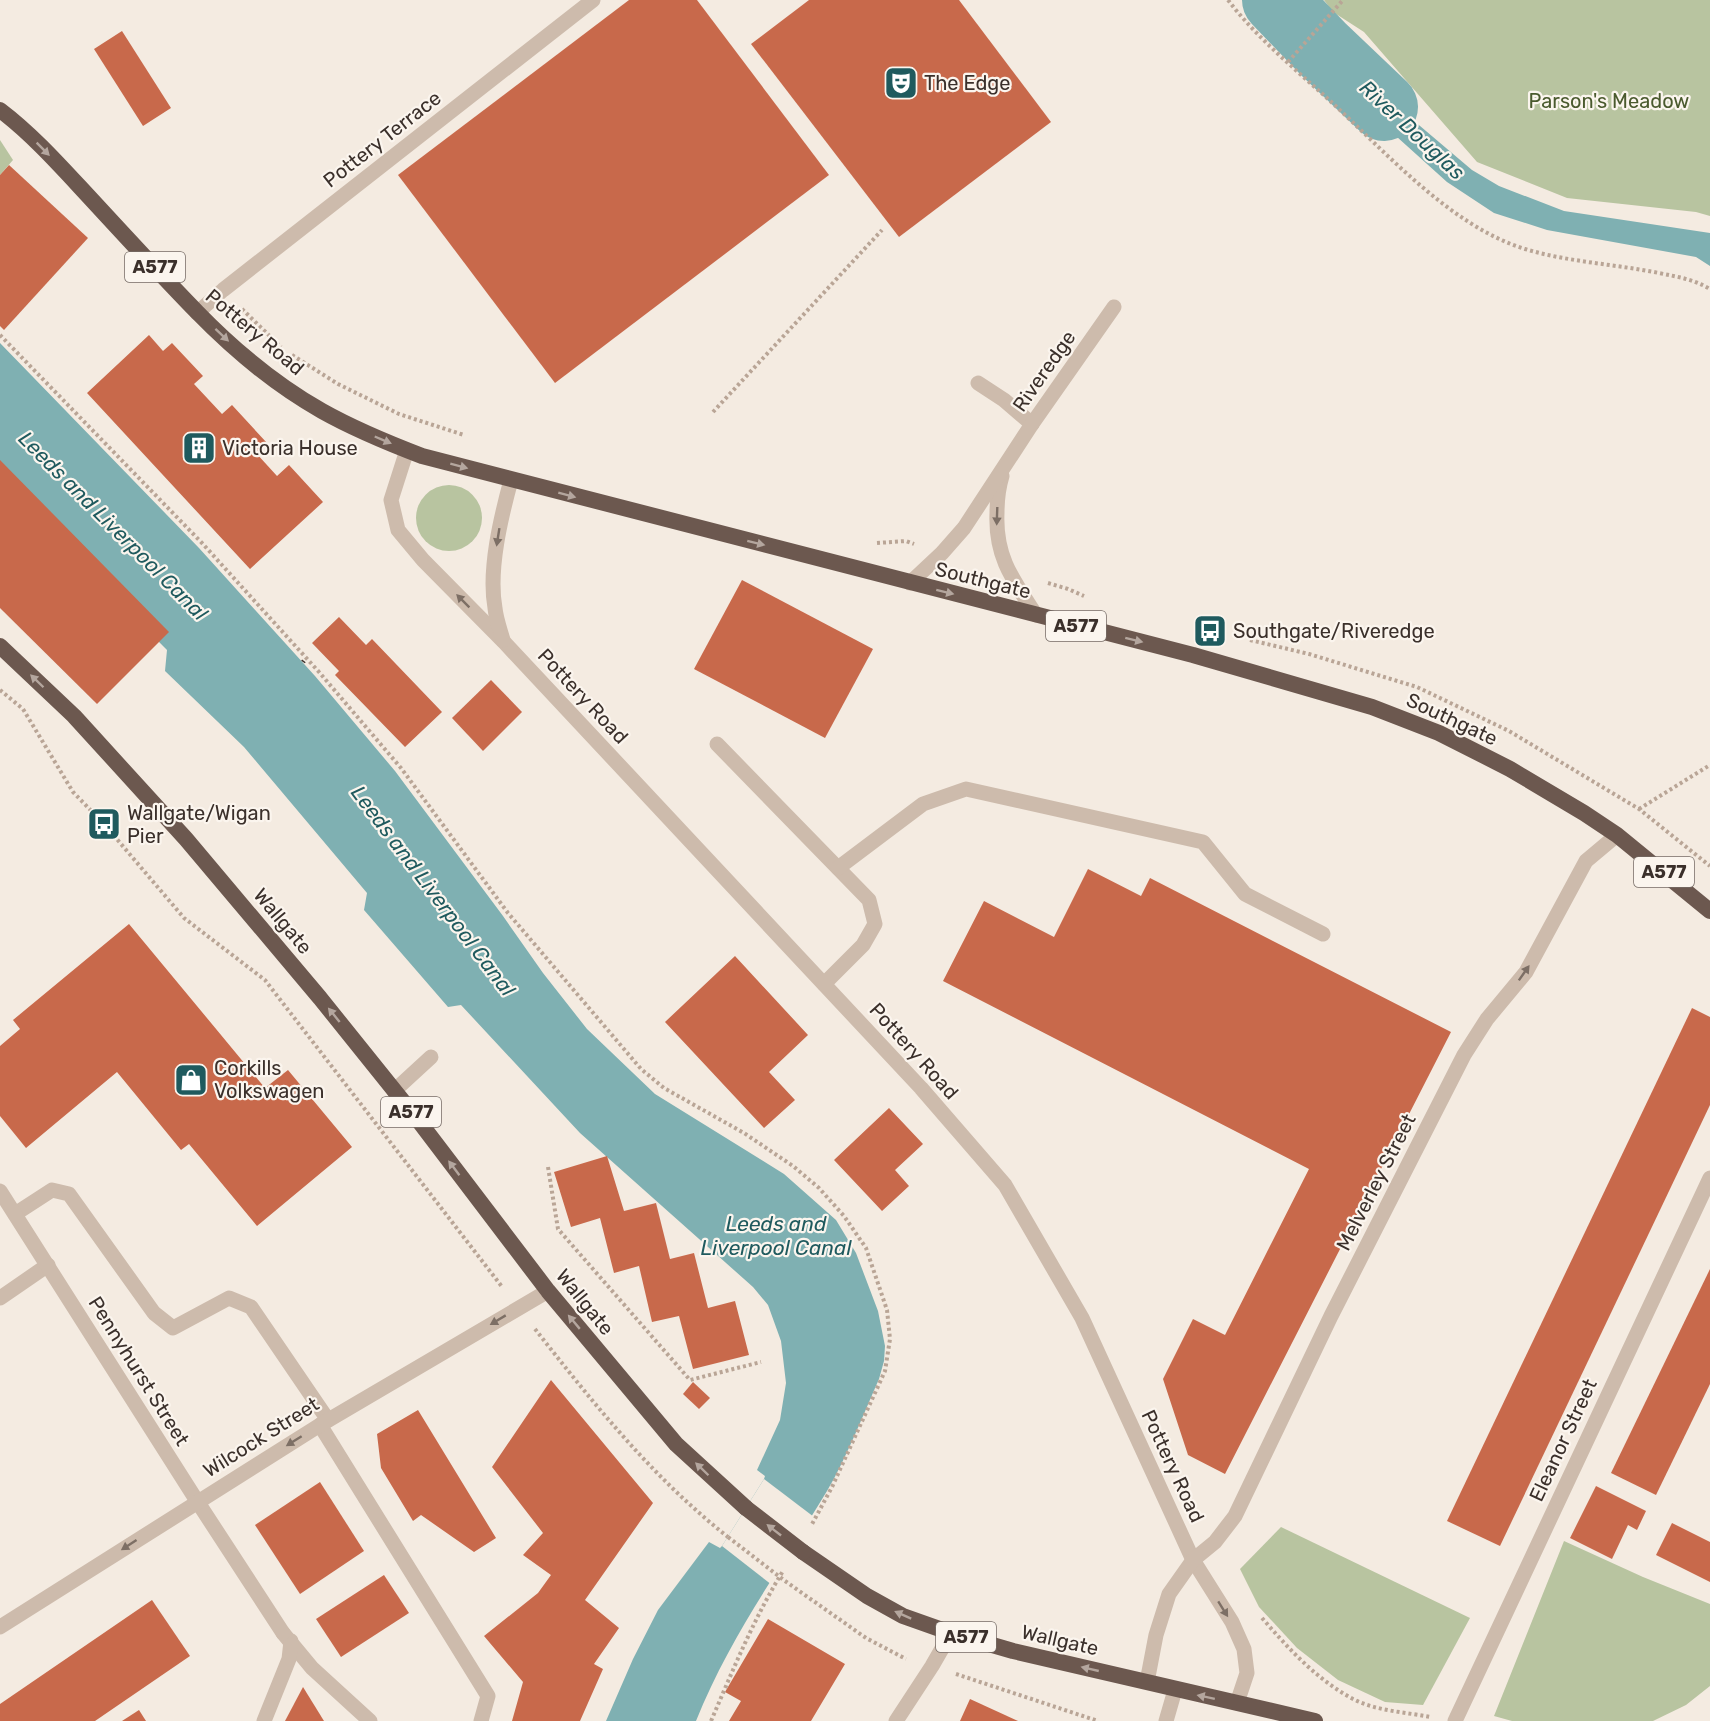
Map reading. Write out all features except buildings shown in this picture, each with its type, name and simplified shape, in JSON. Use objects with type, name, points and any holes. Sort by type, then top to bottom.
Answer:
[{"type":"highway","name":"Pottery Road","points":[[0,110],[17,123],[64,171],[197,313],[264,371],[300,397],[352,426],[422,456],[511,480]]},
{"type":"highway","name":"Southgate","points":[[511,480],[1193,655],[1372,707],[1439,733],[1510,769],[1617,835],[1710,911]]},
{"type":"highway","name":"Wallgate","points":[[0,646],[74,716],[140,787],[312,989],[394,1091],[548,1291],[676,1444],[746,1508],[804,1544],[867,1596],[903,1616],[1013,1651],[1315,1721]]},
{"type":"street","name":"Pottery Terrace","points":[[197,313],[593,0]]},
{"type":"street","name":"Riveredge","points":[[910,584],[964,528],[1008,459],[1114,307]]},
{"type":"street","points":[[978,383],[1004,400],[1032,424]]},
{"type":"street","name":"Pottery Road","points":[[407,450],[391,500],[399,530],[423,560],[504,642],[921,1088],[1005,1185],[1082,1318],[1192,1560],[1232,1622],[1244,1649],[1247,1673],[1238,1703]]},
{"type":"street","name":"Riveredge","points":[[1008,459],[998,488],[996,528],[999,547],[1009,572],[1036,615]]},
{"type":"street","name":"Pottery Road","points":[[504,642],[494,607],[494,561],[501,517],[511,480]]},
{"type":"street","points":[[717,744],[869,900],[875,924],[863,945],[824,984]]},
{"type":"street","points":[[838,868],[923,804],[966,789],[1203,842],[1245,894],[1323,934]]},
{"type":"street","name":"Melverley Street","points":[[1192,1560],[1215,1542],[1235,1516],[1331,1316],[1464,1054],[1488,1019],[1526,972],[1586,861],[1617,835]]},
{"type":"street","points":[[394,1091],[431,1057]]},
{"type":"street","name":"Eleanor Street","points":[[1455,1721],[1710,1178]]},
{"type":"street","points":[[15,1214],[52,1190],[69,1194],[154,1313],[173,1328],[229,1298],[251,1307],[324,1423],[488,1696],[481,1721]]},
{"type":"street","name":"Pennyhurst Street","points":[[0,1191],[197,1502],[287,1637],[312,1668],[370,1721]]},
{"type":"street","points":[[0,1298],[48,1265]]},
{"type":"street","name":"Wilcock Street","points":[[0,1628],[324,1423],[548,1291]]},
{"type":"street","points":[[1147,1682],[1156,1635],[1169,1594],[1192,1560]]},
{"type":"street","points":[[896,1721],[951,1633]]},
{"type":"street","points":[[264,1721],[289,1659],[287,1637]]},
{"type":"street","points":[[1166,1721],[1175,1690]]},
{"type":"path","points":[[1228,0],[1238,13],[1288,62],[1435,198],[1476,227],[1524,248],[1576,260],[1636,268],[1694,280],[1710,289]]},
{"type":"path","points":[[1288,62],[1343,0]]},
{"type":"path","points":[[713,412],[882,230]]},
{"type":"path","points":[[223,291],[285,351],[338,384],[399,414],[465,436]]},
{"type":"path","points":[[0,335],[202,543],[319,672],[401,768],[508,913],[641,1069],[664,1088],[744,1133],[793,1166],[819,1188],[844,1216],[866,1248],[887,1310],[890,1339],[885,1371],[804,1544]]},
{"type":"path","points":[[873,543],[906,542]]},
{"type":"path","points":[[0,690],[23,709],[73,792],[104,824],[184,918],[265,980],[495,1277]]},
{"type":"path","points":[[1639,808],[1710,765]]},
{"type":"path","points":[[548,1167],[558,1229],[690,1380],[761,1362]]},
{"type":"path","points":[[544,1340],[632,1448],[694,1510],[785,1581],[866,1638],[904,1658]]},
{"type":"path","points":[[711,1721],[743,1647],[769,1594],[786,1566]]},
{"type":"path","points":[[1261,1618],[1305,1666],[1353,1699],[1377,1707],[1422,1715]]},
{"type":"path","points":[[962,1676],[1098,1721]]},
{"type":"green space","name":"Parson's Meadow","points":[[1324,0],[1710,0],[1710,216],[1696,212],[1567,198],[1477,162],[1364,32],[1333,12]]},
{"type":"green space","points":[[0,140],[13,160],[0,175]]},
{"type":"green space","points":[[449,485],[461,488],[472,495],[479,506],[482,518],[479,530],[472,541],[461,548],[449,551],[437,548],[426,541],[419,530],[416,518],[419,506],[426,495],[437,488]]},
{"type":"green space","points":[[1281,1527],[1470,1618],[1423,1705],[1385,1702],[1338,1680],[1297,1648],[1259,1607],[1240,1569]]},
{"type":"green space","points":[[1564,1541],[1710,1604],[1710,1686],[1686,1705],[1653,1721],[1512,1721],[1494,1716]]},
{"type":"water","points":[[1248,0],[1295,0],[1304,15],[1286,39]]},
{"type":"water","points":[[1321,37],[1387,98],[1472,170],[1499,186],[1564,211],[1710,233],[1710,266],[1696,257],[1547,230],[1494,213],[1447,182],[1306,55]]},
{"type":"water","name":"Leeds and Liverpool Canal","points":[[0,343],[199,548],[315,676],[395,771],[543,973],[587,1029],[655,1094],[784,1174],[836,1220],[856,1253],[878,1311],[885,1346],[879,1379],[834,1478],[740,1631],[696,1721],[606,1721],[633,1659],[658,1610],[709,1542],[720,1548],[722,1546],[764,1479],[765,1476],[757,1470],[780,1420],[786,1383],[781,1341],[768,1305],[753,1287],[580,1133],[461,1005],[448,1007],[364,910],[367,893],[244,747],[165,671],[167,650],[0,482]]},
{"type":"pier","points":[[764,1479],[814,1517],[772,1585],[722,1546]]},
{"type":"waterway","name":"River Douglas","points":[[1276,0],[1384,107]]},
{"type":"railway","points":[[303,662],[306,658]]},
{"type":"place","name":"The Edge","points":[[901,83]]},
{"type":"place","name":"Victoria House","points":[[199,448]]},
{"type":"place","name":"Southgate/Riveredge","points":[[1210,631]]},
{"type":"place","name":"Wallgate/Wigan Pier","points":[[104,824]]},
{"type":"place","name":"Corkills Volkswagen","points":[[191,1080]]}]
